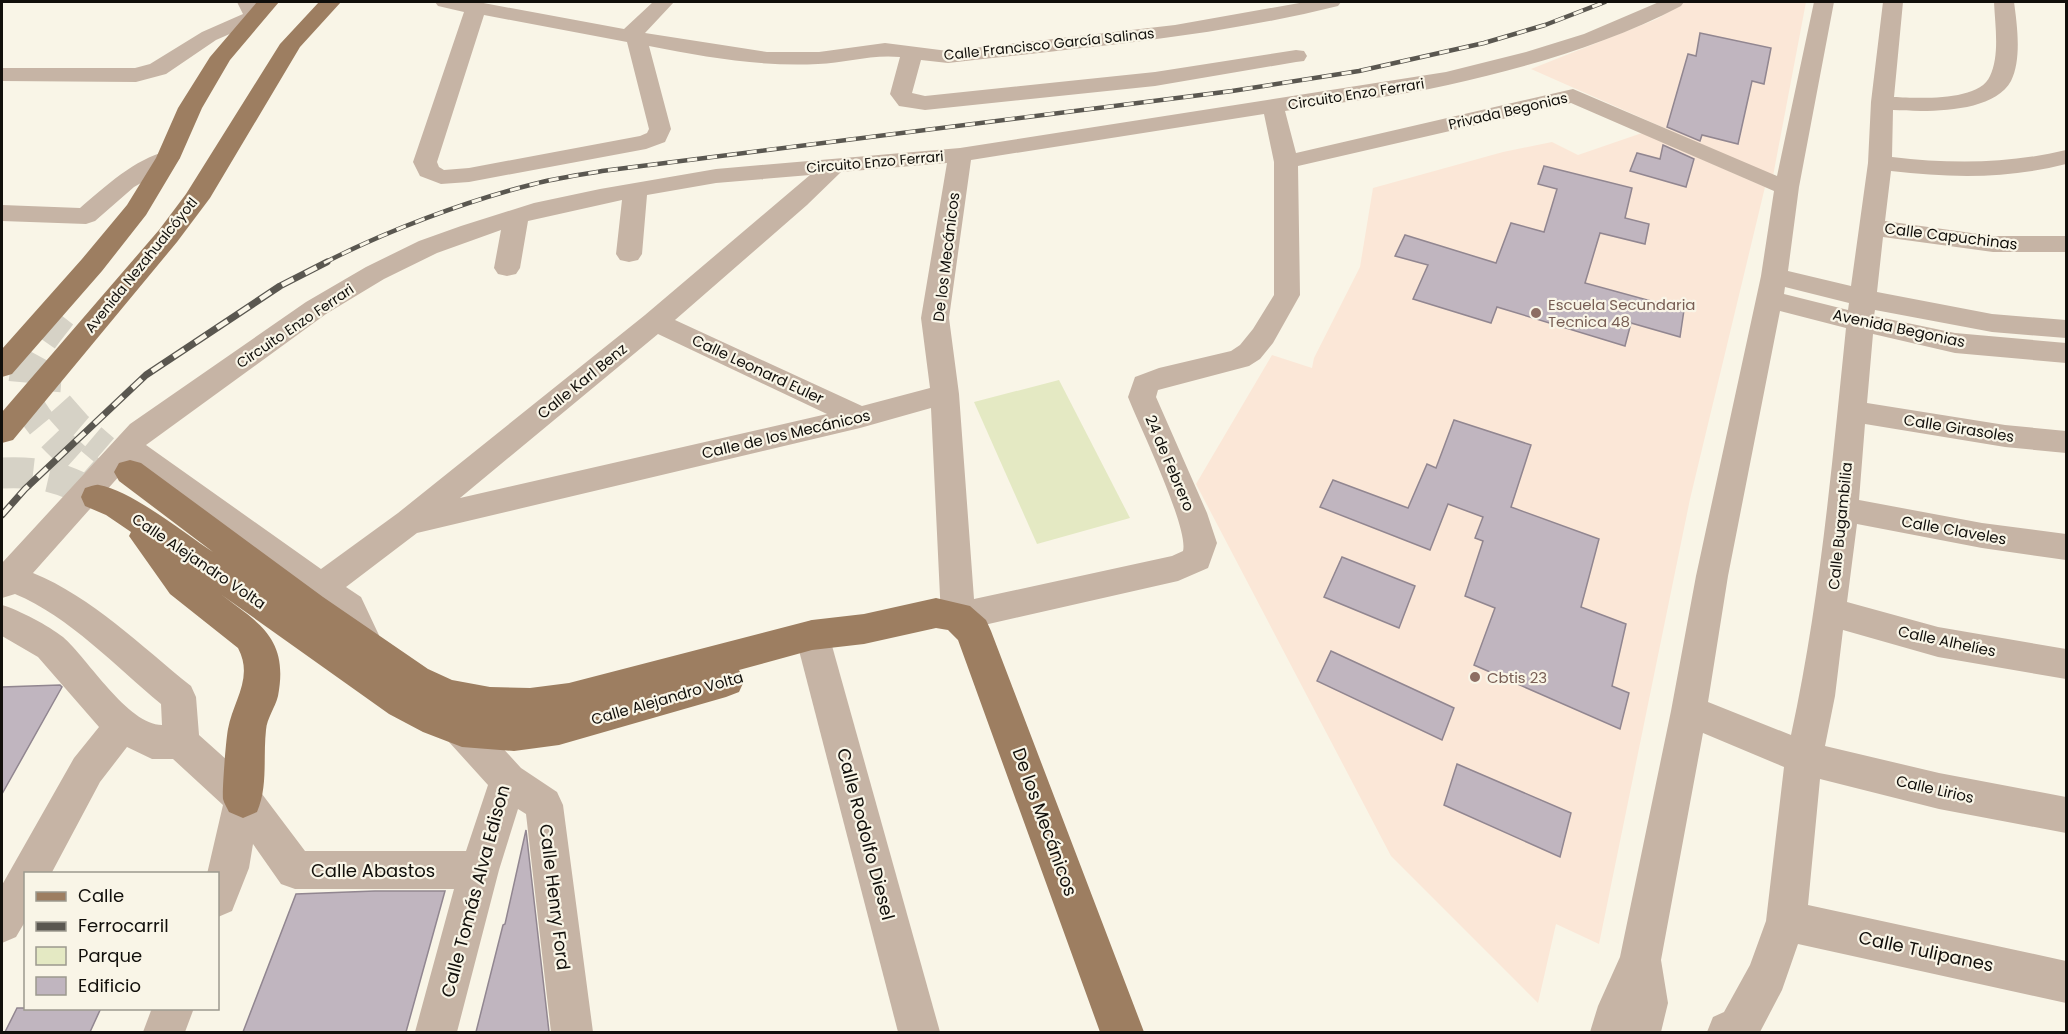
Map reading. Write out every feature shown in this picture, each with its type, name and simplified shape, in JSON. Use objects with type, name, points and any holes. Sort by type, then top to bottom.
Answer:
[{"type":"main road","name":"Avenida Nezahualcóyotl","points":[[291,2],[249,50],[152,203],[62,324],[148,231],[257,58],[283,27],[311,2]]},
{"type":"main road","name":"Avenida Nezahualcóyotl","points":[[5,426],[168,236],[196,198],[291,44],[330,2]]},
{"type":"main road","points":[[2,368],[137,209],[168,158],[190,108],[221,57],[257,6]]},
{"type":"main road","points":[[119,488],[182,585],[250,637],[260,654],[262,670],[259,697],[247,728],[243,799]]},
{"type":"main road","name":"Calle Alejandro Volta","points":[[119,488],[429,688],[465,715],[514,734],[559,728],[864,629],[936,613],[958,617]]},
{"type":"main road","name":"Calle Alejandro Volta","points":[[119,488],[297,627],[402,702],[436,720],[465,715]]},
{"type":"main road","name":"De los Mecánicos","points":[[958,617],[973,631],[1122,1032]]},
{"type":"street","name":"Calle Francisco García Salinas","points":[[446,2],[636,39],[767,58],[826,58],[885,49],[948,57],[1175,31],[1267,16],[1331,2]]},
{"type":"street","points":[[476,7],[425,162],[428,171],[441,177],[469,175],[646,142],[657,137],[660,129],[634,30],[664,2]]},
{"type":"street","name":"Circuito Enzo Ferrari","points":[[5,581],[119,488],[140,432],[316,308],[375,273],[428,247],[516,217],[635,190],[716,176],[960,155],[1446,79],[1511,63],[1637,21],[1674,2]]},
{"type":"street","points":[[1611,1032],[1619,1006],[1640,960],[1689,711],[1712,576],[1772,287],[1786,187],[1824,2]]},
{"type":"street","name":"Calle Bugambilia","points":[[1734,1032],[1767,975],[1786,921],[1804,758],[1817,696],[1843,509],[1862,310],[1880,163],[1882,102],[1893,2]]},
{"type":"street","points":[[1882,102],[1904,105],[1956,101],[1975,97],[1994,87],[2000,80],[2005,51],[2004,2]]},
{"type":"street","points":[[2,94],[11,75],[136,75],[149,73],[257,6]]},
{"type":"street","points":[[912,52],[901,94],[907,101],[925,103],[1155,79],[1296,56]]},
{"type":"street","name":"Privada Begonias","points":[[1286,162],[1573,96],[1786,187]]},
{"type":"street","points":[[1273,106],[1286,162]]},
{"type":"street","name":"De los Mecánicos","points":[[945,394],[935,318],[960,155]]},
{"type":"street","points":[[1880,163],[1938,169],[1983,170],[2032,166],[2067,157]]},
{"type":"street","points":[[2,213],[86,216],[124,182],[168,158]]},
{"type":"street","name":"24 de Febrero","points":[[1201,543],[1191,513],[1142,397],[1145,384],[1159,378],[1239,359],[1250,352],[1263,336],[1287,296],[1286,162]]},
{"type":"street","name":"Calle Karl Benz","points":[[321,587],[409,522],[656,322],[798,200],[835,165]]},
{"type":"street","points":[[629,254],[635,190]]},
{"type":"street","points":[[507,268],[516,217]]},
{"type":"street","name":"Calle Capuchinas","points":[[1871,226],[1993,244],[2067,244]]},
{"type":"street","name":"Avenida Begonias","points":[[1772,287],[1862,310],[1955,343],[2067,353]]},
{"type":"street","name":"Avenida Begonias","points":[[1862,310],[2067,329]]},
{"type":"street","name":"Calle Leonard Euler","points":[[656,322],[860,417]]},
{"type":"street","points":[[945,394],[958,617]]},
{"type":"street","name":"Calle de los Mecánicos","points":[[409,522],[860,417],[945,394]]},
{"type":"street","name":"Calle Girasoles","points":[[1852,411],[2005,436],[2067,442]]},
{"type":"street","points":[[119,488],[321,587],[349,607],[368,648]]},
{"type":"street","name":"Calle Claveles","points":[[1843,509],[1956,531],[2067,547]]},
{"type":"street","name":"Calle Alejandro Volta","points":[[958,617],[1178,568],[1197,559],[1201,543]]},
{"type":"street","points":[[2,619],[50,647],[122,726],[152,742],[181,742],[177,697],[84,619],[43,591],[5,581]]},
{"type":"street","name":"Calle Alhelíes","points":[[1830,612],[1938,642],[2067,664]]},
{"type":"street","name":"Calle Rodolfo Diesel","points":[[814,645],[919,1032]]},
{"type":"street","name":"Calle Lirios","points":[[1689,711],[1804,758],[1939,791],[2067,815]]},
{"type":"street","name":"Calle Tomás Alva Edison","points":[[436,1032],[479,870],[508,780],[465,715]]},
{"type":"street","points":[[30,872],[87,770],[122,726]]},
{"type":"street","name":"Calle Abastos","points":[[181,742],[243,799],[295,870],[479,870]]},
{"type":"street","name":"Calle Henry Ford","points":[[508,780],[544,805],[572,1032]]},
{"type":"street","points":[[219,894],[229,868],[243,799]]},
{"type":"street","points":[[2,923],[24,884]]},
{"type":"street","name":"Calle Tulipanes","points":[[1786,921],[2067,982]]},
{"type":"street","points":[[1640,960],[1647,1003],[1640,1032]]},
{"type":"street","points":[[164,1032],[172,1010]]},
{"type":"shaded area","points":[[1685,2],[1806,2],[1773,176],[1531,69],[1657,19]]},
{"type":"shaded area","name":"Cbtis 23","points":[[1642,133],[1765,187],[1690,499],[1599,944],[1556,924],[1538,1003],[1391,856],[1196,484],[1272,355],[1312,368],[1314,358],[1360,267],[1373,188],[1503,152],[1552,142],[1578,155]]},
{"type":"green space","points":[[1059,380],[1130,518],[1037,544],[974,402]]},
{"type":"building","points":[[1700,33],[1771,48],[1764,84],[1752,81],[1738,144],[1702,135],[1700,141],[1667,127],[1688,54],[1696,56]]},
{"type":"building","points":[[1663,145],[1694,159],[1686,187],[1630,171],[1637,153],[1660,159]]},
{"type":"building","points":[[1544,166],[1632,188],[1625,218],[1649,224],[1645,244],[1600,233],[1585,283],[1684,310],[1680,337],[1631,323],[1625,346],[1497,307],[1491,323],[1413,299],[1428,265],[1395,256],[1405,235],[1496,263],[1511,223],[1544,232],[1557,189],[1538,184]]},
{"type":"building","points":[[1454,420],[1531,445],[1511,507],[1599,539],[1581,607],[1626,624],[1612,686],[1629,693],[1620,729],[1474,665],[1495,608],[1465,596],[1483,541],[1475,538],[1483,517],[1448,504],[1430,550],[1320,507],[1333,480],[1408,508],[1427,464],[1436,468]]},
{"type":"building","points":[[1342,557],[1415,586],[1399,628],[1324,597]]},
{"type":"building","points":[[1331,651],[1454,708],[1442,740],[1317,681]]},
{"type":"building","points":[[60,685],[62,687],[2,794],[2,687]]},
{"type":"building","points":[[1457,764],[1571,813],[1560,857],[1444,805]]},
{"type":"building","points":[[526,830],[549,1032],[476,1032],[505,924]]},
{"type":"building","points":[[445,891],[406,1032],[243,1032],[296,894]]},
{"type":"building","points":[[17,1008],[24,1008],[24,1010],[100,1010],[90,1032],[5,1032]]},
{"type":"tunnel","points":[[61,315],[38,346],[29,364],[24,383],[25,397],[42,425],[108,487]]},
{"type":"tunnel","points":[[47,364],[45,391],[77,427],[104,450]]},
{"type":"tunnel","points":[[2,473],[28,473],[52,477],[97,497]]},
{"type":"railway","points":[[324,263],[427,218],[481,199],[551,180],[602,171],[1232,91],[1359,71],[1484,43],[1545,25],[1605,2]]},
{"type":"railway","points":[[2,515],[25,489],[146,375],[280,286],[327,262]]},
{"type":"place","name":"Escuela Secundaria Tecnica 48","points":[[1536,313]]},
{"type":"place","name":"Cbtis 23","points":[[1475,677]]}]
